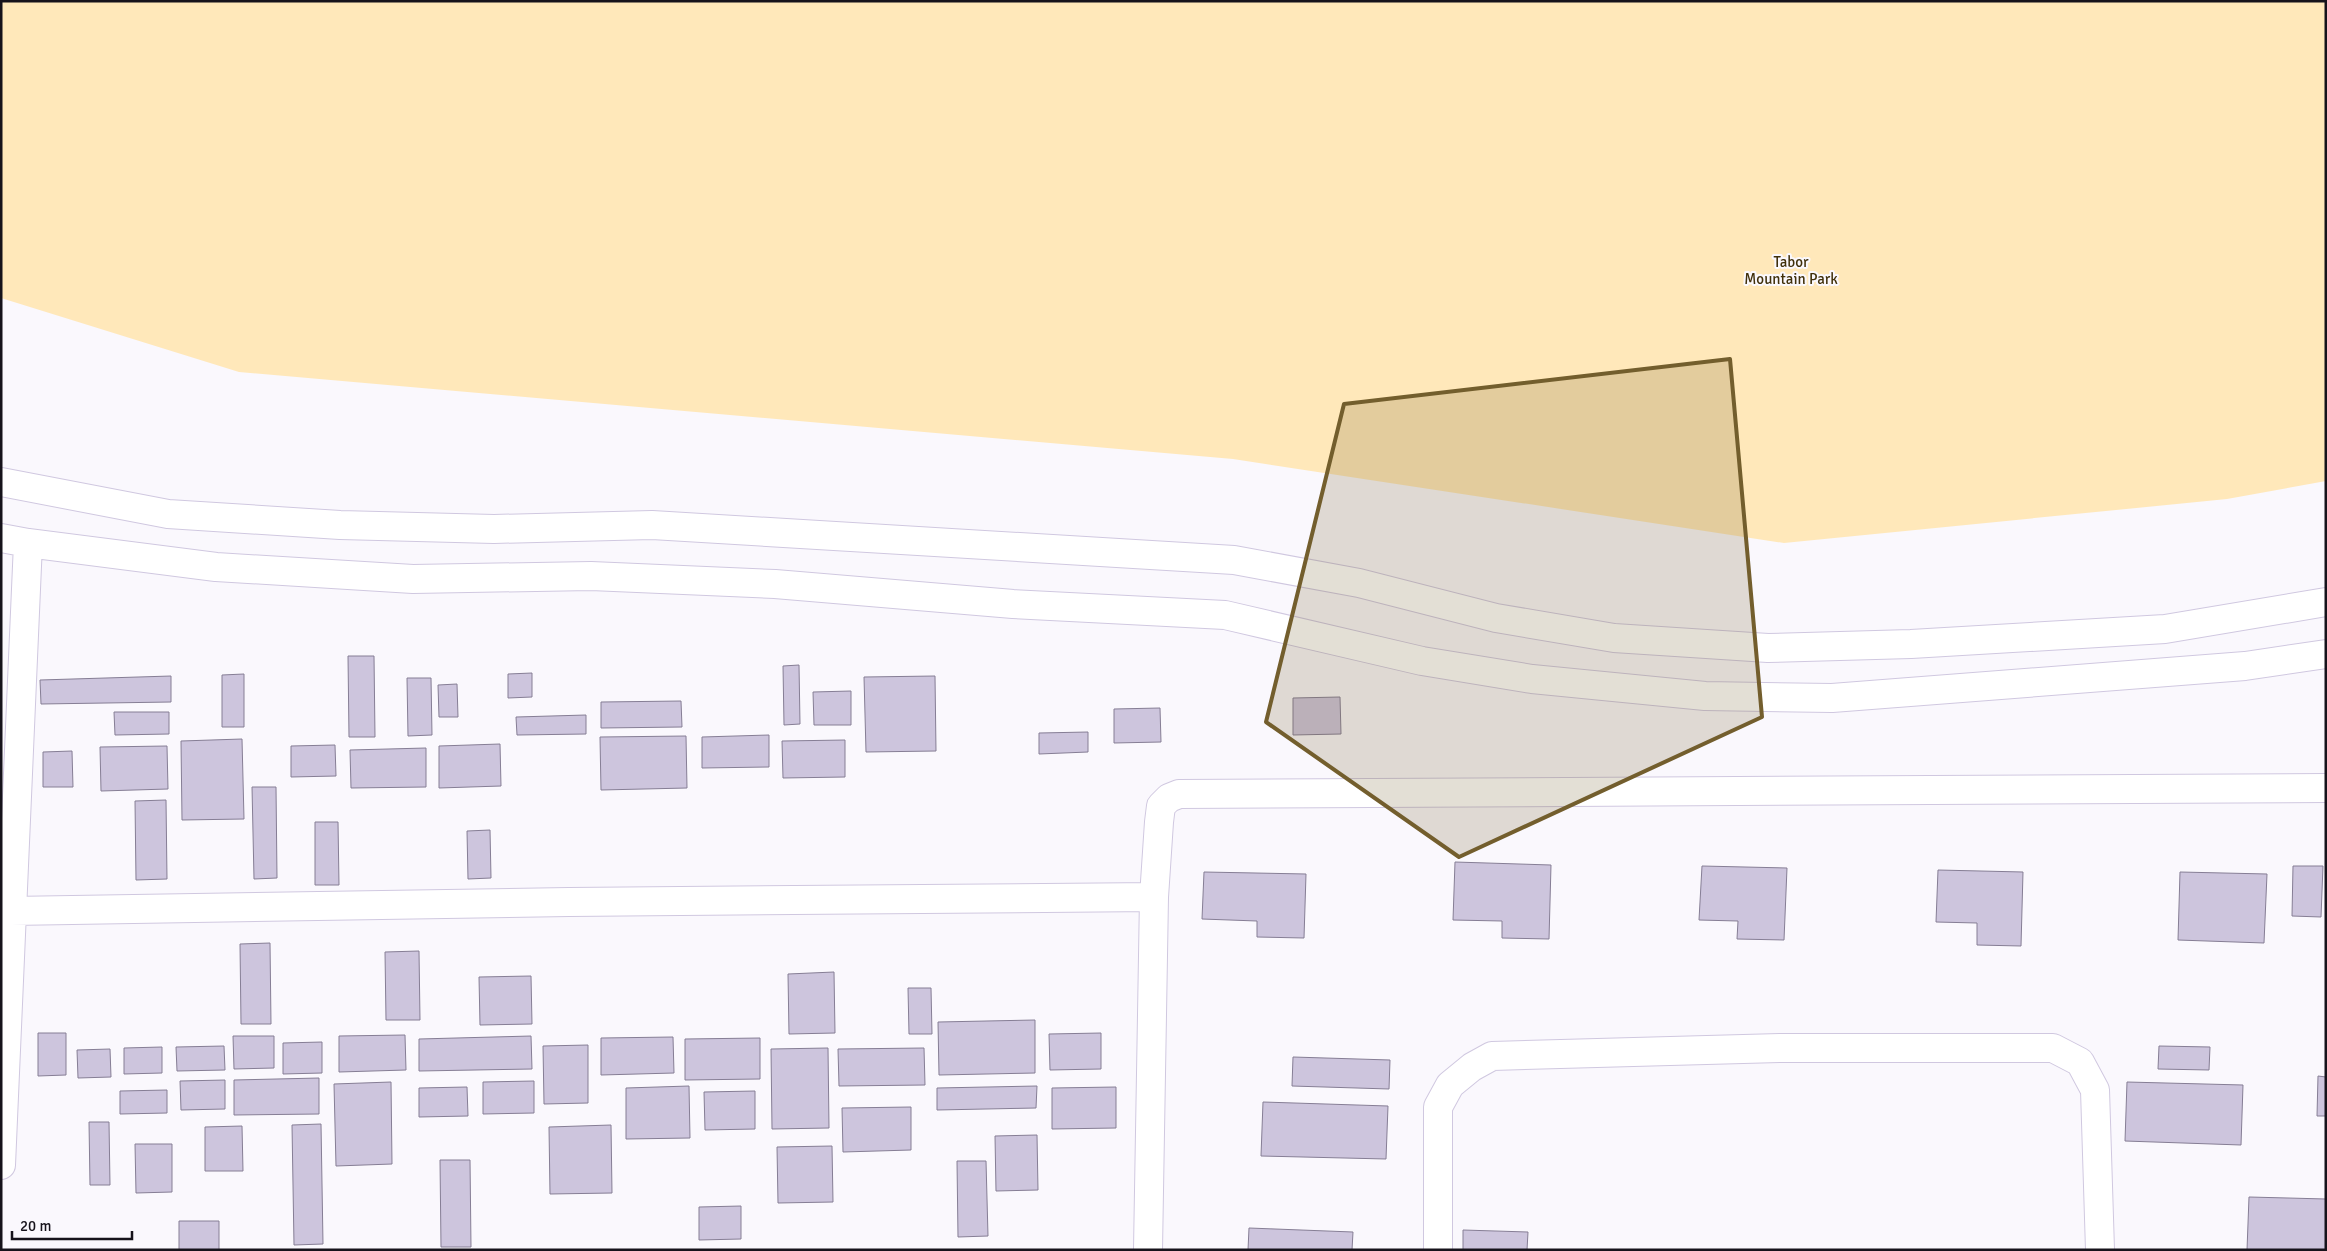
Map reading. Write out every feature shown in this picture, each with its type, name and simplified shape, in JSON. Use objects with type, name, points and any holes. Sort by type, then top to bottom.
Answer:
[{"type":"street","points":[[1,482],[168,514],[340,525],[494,528],[652,525],[1234,560],[1359,583],[1496,618],[1614,638],[1768,648],[1911,644],[2165,629],[2326,602]]},
{"type":"street","points":[[1,538],[226,568],[413,579],[591,576],[765,584],[1013,604],[1225,615],[1422,662],[1532,679],[1705,696],[1842,697],[2245,666],[2326,654]]},
{"type":"street","points":[[1,1165],[28,543]]},
{"type":"street","points":[[1148,1250],[1154,897],[1161,806],[1169,798],[1179,794],[2326,788]]},
{"type":"street","points":[[11,911],[559,902],[1154,897]]},
{"type":"street","points":[[1438,1250],[1438,1107],[1450,1085],[1472,1066],[1492,1056],[1780,1048],[2053,1048],[2080,1062],[2095,1090],[2100,1250]]},
{"type":"highlighted area","points":[[1730,359],[1762,717],[1459,857],[1266,722],[1344,404]]},
{"type":"green space","name":"Tabor Mountain Park","points":[[1,1],[2326,1],[2326,481],[2227,499],[1784,543],[1233,459],[239,372],[1,298]]},
{"type":"building","points":[[348,656],[374,656],[375,737],[349,737]]},
{"type":"building","points":[[799,665],[800,724],[784,725],[783,666]]},
{"type":"building","points":[[532,673],[532,697],[508,698],[508,674]]},
{"type":"building","points":[[244,674],[244,727],[222,727],[222,675]]},
{"type":"building","points":[[171,676],[171,702],[41,704],[40,680]]},
{"type":"building","points":[[935,676],[936,751],[866,752],[864,677]]},
{"type":"building","points":[[407,678],[431,678],[432,735],[408,736]]},
{"type":"building","points":[[457,684],[458,717],[439,717],[438,685]]},
{"type":"building","points":[[851,691],[851,725],[814,725],[813,692]]},
{"type":"building","points":[[1340,697],[1341,734],[1293,735],[1293,698]]},
{"type":"building","points":[[681,701],[682,727],[601,728],[601,702]]},
{"type":"building","points":[[1160,708],[1161,742],[1114,743],[1114,709]]},
{"type":"building","points":[[114,712],[169,712],[169,734],[115,735]]},
{"type":"building","points":[[586,715],[586,734],[517,735],[516,717]]},
{"type":"building","points":[[1088,732],[1088,752],[1039,754],[1039,733]]},
{"type":"building","points":[[769,735],[769,767],[702,768],[702,737]]},
{"type":"building","points":[[686,736],[687,788],[601,790],[600,737]]},
{"type":"building","points":[[242,739],[244,819],[182,820],[181,741]]},
{"type":"building","points":[[845,740],[845,777],[783,778],[782,741]]},
{"type":"building","points":[[500,744],[501,786],[439,788],[439,746]]},
{"type":"building","points":[[335,745],[336,776],[291,777],[291,746]]},
{"type":"building","points":[[167,746],[168,789],[101,791],[100,747]]},
{"type":"building","points":[[426,748],[426,787],[351,788],[350,750]]},
{"type":"building","points":[[72,751],[73,787],[43,787],[43,752]]},
{"type":"building","points":[[252,787],[276,787],[277,878],[254,879]]},
{"type":"building","points":[[166,800],[167,879],[136,880],[135,801]]},
{"type":"building","points":[[315,822],[338,822],[339,885],[315,885]]},
{"type":"building","points":[[490,830],[491,878],[468,879],[467,831]]},
{"type":"building","points":[[1455,862],[1551,865],[1549,939],[1502,938],[1502,921],[1453,920]]},
{"type":"building","points":[[1702,866],[1787,868],[1784,940],[1737,939],[1738,921],[1699,920]]},
{"type":"building","points":[[2293,866],[2323,866],[2321,917],[2292,916]]},
{"type":"building","points":[[1938,870],[2023,872],[2021,946],[1977,945],[1977,923],[1936,922]]},
{"type":"building","points":[[1204,872],[1306,874],[1304,938],[1257,937],[1257,921],[1202,919]]},
{"type":"building","points":[[2180,872],[2267,874],[2264,943],[2178,940]]},
{"type":"building","points":[[270,943],[271,1024],[241,1024],[240,944]]},
{"type":"building","points":[[419,951],[420,1020],[386,1020],[385,952]]},
{"type":"building","points":[[834,972],[835,1033],[789,1034],[788,974]]},
{"type":"building","points":[[531,976],[532,1024],[480,1025],[479,977]]},
{"type":"building","points":[[908,988],[931,988],[932,1034],[909,1034]]},
{"type":"building","points":[[1035,1020],[1035,1073],[939,1075],[938,1022]]},
{"type":"building","points":[[38,1033],[66,1033],[66,1075],[38,1076]]},
{"type":"building","points":[[1101,1033],[1101,1069],[1050,1070],[1049,1034]]},
{"type":"building","points":[[405,1035],[406,1070],[339,1072],[339,1036]]},
{"type":"building","points":[[233,1036],[274,1036],[274,1068],[234,1069]]},
{"type":"building","points":[[531,1036],[532,1069],[419,1071],[419,1039]]},
{"type":"building","points":[[673,1037],[674,1073],[601,1075],[601,1038]]},
{"type":"building","points":[[760,1038],[760,1079],[685,1080],[685,1039]]},
{"type":"building","points":[[322,1042],[322,1073],[283,1074],[283,1043]]},
{"type":"building","points":[[588,1045],[588,1103],[544,1104],[543,1046]]},
{"type":"building","points":[[224,1046],[225,1070],[177,1071],[176,1047]]},
{"type":"building","points":[[2159,1046],[2210,1047],[2209,1070],[2158,1069]]},
{"type":"building","points":[[162,1047],[162,1073],[124,1074],[124,1048]]},
{"type":"building","points":[[828,1048],[829,1128],[772,1129],[771,1049]]},
{"type":"building","points":[[924,1048],[925,1085],[839,1086],[838,1049]]},
{"type":"building","points":[[110,1049],[111,1077],[78,1078],[77,1050]]},
{"type":"building","points":[[1293,1057],[1390,1060],[1389,1089],[1292,1086]]},
{"type":"building","points":[[2318,1076],[2326,1077],[2326,1116],[2317,1116]]},
{"type":"building","points":[[319,1078],[319,1114],[234,1115],[234,1080]]},
{"type":"building","points":[[225,1080],[225,1109],[181,1110],[180,1081]]},
{"type":"building","points":[[534,1081],[534,1113],[483,1114],[483,1082]]},
{"type":"building","points":[[391,1082],[392,1164],[336,1166],[334,1084]]},
{"type":"building","points":[[2127,1082],[2243,1085],[2241,1145],[2125,1141]]},
{"type":"building","points":[[689,1086],[690,1138],[626,1139],[626,1088]]},
{"type":"building","points":[[1037,1086],[1036,1108],[937,1110],[937,1088]]},
{"type":"building","points":[[467,1087],[468,1116],[419,1117],[419,1088]]},
{"type":"building","points":[[1116,1087],[1116,1128],[1052,1129],[1052,1088]]},
{"type":"building","points":[[167,1090],[167,1113],[120,1114],[120,1091]]},
{"type":"building","points":[[755,1091],[755,1129],[705,1130],[704,1092]]},
{"type":"building","points":[[1263,1102],[1388,1106],[1386,1159],[1261,1156]]},
{"type":"building","points":[[911,1107],[911,1150],[843,1152],[842,1108]]},
{"type":"building","points":[[89,1122],[109,1122],[110,1185],[90,1185]]},
{"type":"building","points":[[321,1124],[323,1244],[294,1245],[292,1125]]},
{"type":"building","points":[[611,1125],[612,1193],[550,1194],[549,1127]]},
{"type":"building","points":[[242,1126],[243,1171],[205,1171],[205,1127]]},
{"type":"building","points":[[1037,1135],[1038,1190],[996,1191],[995,1136]]},
{"type":"building","points":[[135,1144],[172,1144],[172,1192],[136,1193]]},
{"type":"building","points":[[832,1146],[833,1202],[778,1203],[777,1147]]},
{"type":"building","points":[[440,1160],[470,1160],[471,1247],[441,1247]]},
{"type":"building","points":[[957,1161],[986,1161],[988,1236],[958,1237]]},
{"type":"building","points":[[2249,1197],[2326,1199],[2326,1250],[2247,1250]]},
{"type":"building","points":[[741,1206],[741,1239],[699,1240],[699,1207]]},
{"type":"building","points":[[179,1221],[219,1221],[219,1250],[179,1250]]},
{"type":"building","points":[[1249,1228],[1353,1232],[1352,1250],[1248,1250]]},
{"type":"building","points":[[1463,1230],[1528,1232],[1527,1250],[1463,1250]]}]
